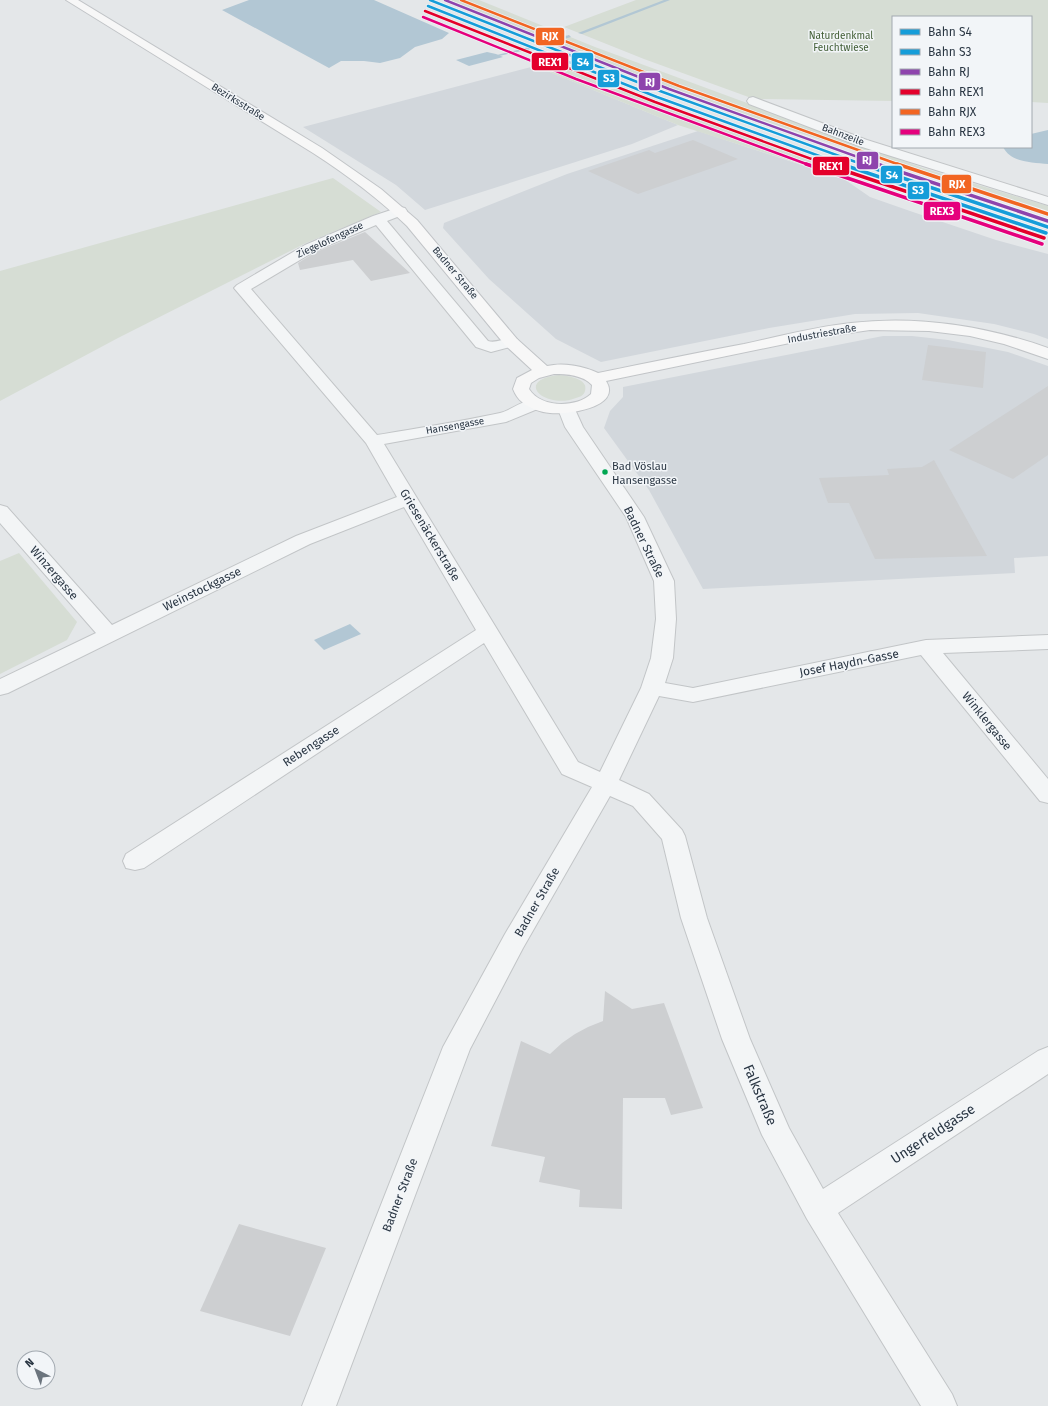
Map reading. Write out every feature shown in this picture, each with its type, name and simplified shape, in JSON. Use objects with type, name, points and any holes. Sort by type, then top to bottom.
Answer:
[{"type":"main road","name":"Bezirksstraße","points":[[71,0],[309,146],[367,184],[400,211]]},
{"type":"main road","name":"Badner Straße","points":[[400,211],[455,272],[511,342],[543,371]]},
{"type":"main road","name":"Industriestraße","points":[[595,379],[805,336],[849,328],[887,324],[927,326],[989,335],[1048,354]]},
{"type":"main road","points":[[554,369],[572,370],[588,374],[595,379],[600,386],[600,392],[589,404],[579,407],[567,409],[544,407],[534,404],[526,399],[521,392],[521,386],[532,374],[554,369]]},
{"type":"street","name":"Bahnzeile","points":[[754,101],[863,143],[1048,201]]},
{"type":"street","name":"Ziegelofengasse","points":[[242,288],[310,248],[378,218],[400,211]]},
{"type":"street","points":[[378,218],[482,344],[490,347],[511,342]]},
{"type":"street","name":"Griesenäckerstraße","points":[[242,288],[373,441],[570,768],[605,785]]},
{"type":"street","name":"Hansengasse","points":[[373,441],[506,418],[534,404]]},
{"type":"street","name":"Badner Straße","points":[[319,1406],[457,1046],[514,940],[605,785],[652,688],[662,658],[666,619],[664,581],[635,517],[574,427],[567,409]]},
{"type":"street","name":"Weinstockgasse","points":[[0,688],[303,540],[408,499]]},
{"type":"street","name":"Winzergasse","points":[[0,511],[109,635]]},
{"type":"street","name":"Rebengasse","points":[[135,861],[488,632]]},
{"type":"street","name":"Josef Haydn-Gasse","points":[[652,688],[693,695],[926,647],[1048,642]]},
{"type":"street","name":"Winklergasse","points":[[926,647],[1048,795]]},
{"type":"street","name":"Falkstraße","points":[[605,785],[641,800],[673,836],[694,918],[736,1039],[777,1135],[818,1209],[940,1406]]},
{"type":"street","name":"Ungerfeldgasse","points":[[818,1209],[1048,1059]]},
{"type":"shaded area","points":[[535,66],[678,125],[632,144],[425,210],[396,185],[303,127]]},
{"type":"shaded area","points":[[698,131],[844,179],[870,197],[996,240],[1048,254],[1048,339],[994,324],[918,313],[855,314],[769,328],[601,362],[556,339],[489,279],[443,228],[444,223],[567,174]]},
{"type":"shaded area","points":[[883,336],[912,336],[948,340],[1008,352],[1048,366],[1048,556],[1014,558],[1015,573],[703,589],[649,490],[604,428],[610,411],[623,397],[623,387]]},
{"type":"green space","points":[[450,0],[479,0],[595,47],[923,168],[1048,206],[1048,214],[721,107],[563,48]]},
{"type":"green space","name":"Naturdenkmal Feuchtwiese","points":[[636,0],[1048,0],[1048,103],[1032,102],[1032,16],[892,16],[892,101],[754,99],[644,59],[564,27]]},
{"type":"green space","points":[[559,60],[631,93],[832,164],[822,171],[678,125],[535,66]]},
{"type":"green space","points":[[333,178],[381,212],[306,243],[118,338],[0,401],[0,271]]},
{"type":"green space","points":[[559,375],[581,380],[585,387],[584,394],[582,396],[564,401],[554,400],[539,393],[536,388],[538,382],[545,378]]},
{"type":"green space","points":[[19,553],[77,622],[67,640],[0,674],[0,561]]},
{"type":"water","points":[[249,0],[374,0],[449,33],[442,39],[415,47],[400,58],[380,63],[341,61],[329,68],[222,10]]},
{"type":"water","points":[[487,52],[503,57],[469,66],[456,60]]},
{"type":"water","points":[[1048,130],[1048,164],[1022,161],[1011,156],[1004,148],[1032,148],[1032,134]]},
{"type":"water","points":[[350,624],[361,634],[324,650],[314,640]]},
{"type":"building","points":[[693,140],[738,159],[638,194],[588,171],[649,150],[655,153]]},
{"type":"building","points":[[365,232],[410,273],[371,281],[353,260],[300,270],[298,263],[316,252]]},
{"type":"building","points":[[928,345],[986,352],[983,388],[922,380]]},
{"type":"building","points":[[1048,386],[1048,455],[1013,479],[949,450]]},
{"type":"building","points":[[934,460],[987,556],[875,559],[849,503],[828,503],[819,478],[889,475],[887,469],[922,467]]},
{"type":"building","points":[[605,991],[632,1009],[664,1003],[703,1108],[671,1115],[665,1098],[623,1098],[622,1209],[579,1207],[580,1190],[539,1182],[545,1157],[491,1146],[521,1041],[550,1054],[575,1034],[603,1021]]},
{"type":"building","points":[[239,1224],[326,1248],[290,1336],[200,1311]]},
{"type":"waterway","points":[[580,33],[668,0]]},
{"type":"waterway","points":[[549,42],[569,36]]},
{"type":"waterway","points":[[499,55],[529,48]]},
{"type":"rail line","name":"S4","points":[[430,0],[583,62],[737,120],[892,175],[1048,227]]},
{"type":"rail line","name":"RJ","points":[[445,0],[519,31],[744,117],[1048,221]]},
{"type":"rail line","name":"RJX","points":[[461,0],[606,59],[826,140],[1048,214]]},
{"type":"rail line","name":"S3","points":[[428,6],[580,68],[734,126],[890,181],[1046,233]]},
{"type":"rail line","name":"REX1","points":[[425,11],[578,73],[732,131],[888,186],[1044,238]]},
{"type":"rail line","name":"REX3","points":[[423,17],[576,79],[730,137],[886,192],[1042,244]]},
{"type":"place","name":"Bad Vöslau Hansengasse","points":[[605,472]]}]
